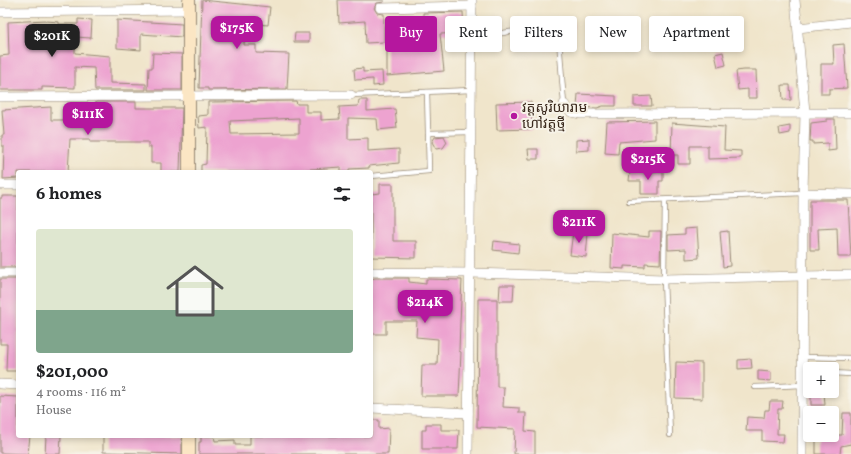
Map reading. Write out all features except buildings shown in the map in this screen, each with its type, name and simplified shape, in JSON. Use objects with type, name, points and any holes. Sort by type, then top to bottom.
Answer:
[{"type":"street","points":[[795,0],[805,112],[802,276],[803,356],[805,362]]},
{"type":"street","points":[[380,8],[472,3],[472,16]]},
{"type":"street","points":[[0,12],[189,5],[190,170]]},
{"type":"street","points":[[798,28],[851,22]]},
{"type":"street","points":[[468,454],[472,52]]},
{"type":"street","points":[[0,98],[351,95]]},
{"type":"street","points":[[564,104],[571,112],[581,114],[851,113]]},
{"type":"street","points":[[0,185],[16,185]]},
{"type":"street","points":[[803,193],[851,194]]},
{"type":"street","points":[[373,272],[471,273],[664,279],[851,275]]},
{"type":"street","points":[[0,273],[16,273]]},
{"type":"street","points":[[0,384],[16,386]]},
{"type":"street","points":[[802,454],[803,385]]},
{"type":"street","points":[[373,408],[468,413]]},
{"type":"street","points":[[189,438],[189,454]]},
{"type":"lane","points":[[502,33],[546,26],[554,29],[559,40],[564,104]]},
{"type":"lane","points":[[351,95],[472,90]]},
{"type":"lane","points":[[373,176],[429,171],[427,92]]},
{"type":"lane","points":[[428,133],[472,132]]},
{"type":"lane","points":[[629,201],[803,193]]},
{"type":"lane","points":[[665,200],[664,279],[670,435]]},
{"type":"lane","points":[[803,356],[851,358]]},
{"type":"lane","points":[[839,373],[851,374]]},
{"type":"lane","points":[[755,387],[803,385]]},
{"type":"place","name":"វត្តសូរិយារាម ហៅវត្តថ្មី","points":[[514,116]]}]
